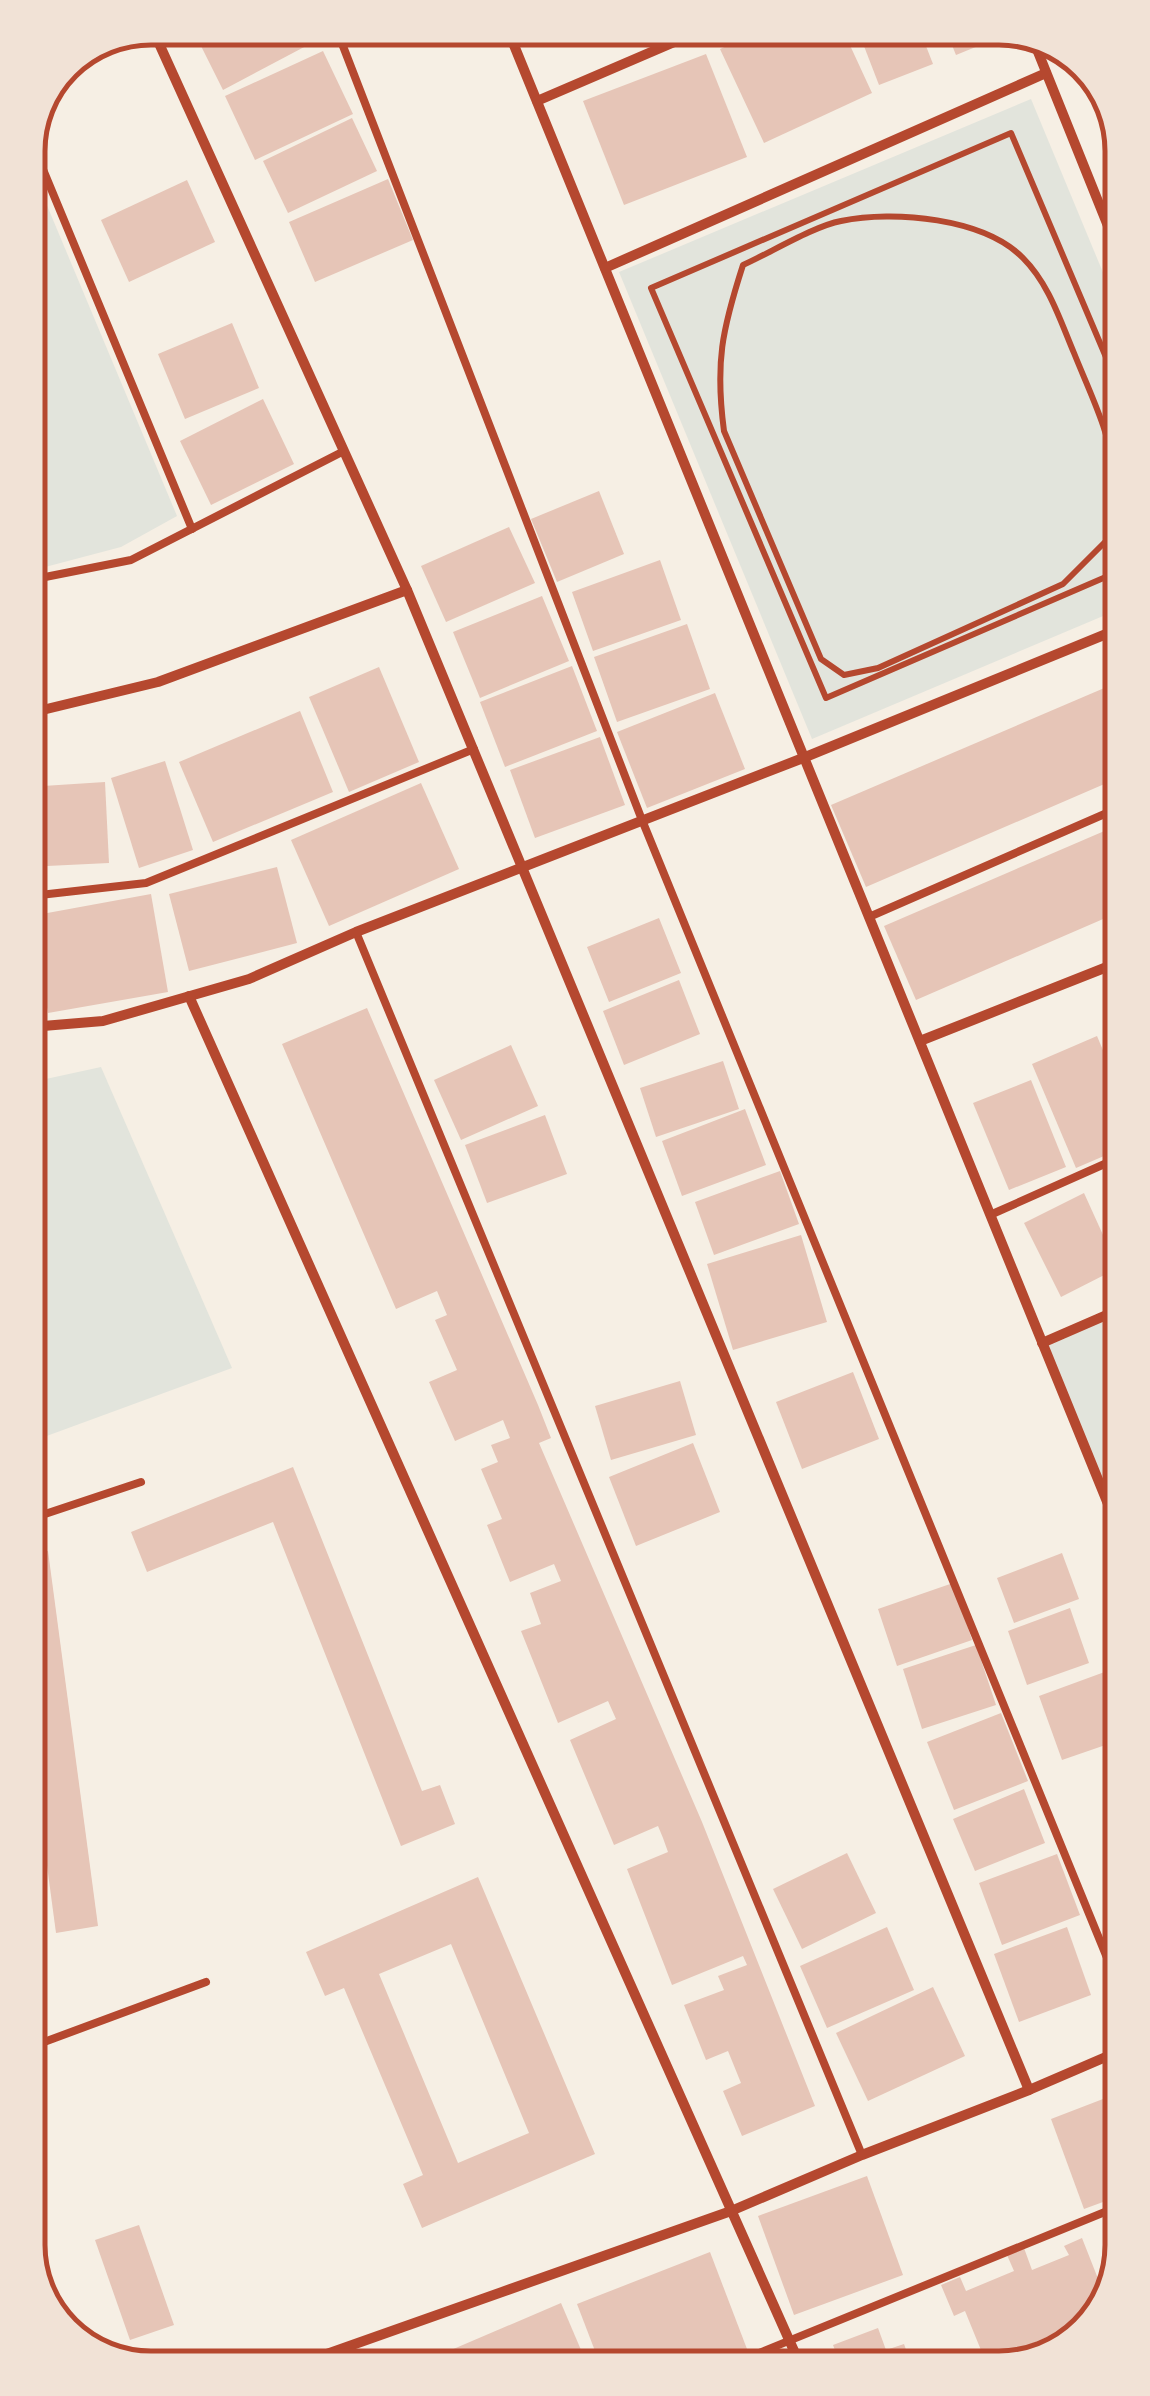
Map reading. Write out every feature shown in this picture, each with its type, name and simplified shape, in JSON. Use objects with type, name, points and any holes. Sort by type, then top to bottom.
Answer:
[{"type":"street","points":[[160,45],[407,590],[1029,2090]]},
{"type":"street","points":[[514,45],[1105,1495]]},
{"type":"street","points":[[537,101],[667,45]]},
{"type":"street","points":[[1038,52],[1105,220]]},
{"type":"street","points":[[605,268],[1046,72]]},
{"type":"street","points":[[45,709],[158,682],[407,590]]},
{"type":"street","points":[[45,1026],[104,1022],[249,979],[356,932],[804,758],[1105,635]]},
{"type":"street","points":[[920,1041],[1105,967]]},
{"type":"street","points":[[189,996],[794,2351]]},
{"type":"street","points":[[1042,1342],[1105,1315]]},
{"type":"street","points":[[336,2351],[731,2212],[1105,2057]]},
{"type":"lane","points":[[343,45],[642,820],[1105,1950]]},
{"type":"lane","points":[[45,174],[192,529]]},
{"type":"lane","points":[[45,577],[131,560],[344,451]]},
{"type":"lane","points":[[45,895],[146,884],[474,750]]},
{"type":"lane","points":[[869,917],[1105,814]]},
{"type":"lane","points":[[356,932],[862,2155]]},
{"type":"lane","points":[[990,1214],[1105,1164]]},
{"type":"lane","points":[[45,1514],[140,1482]]},
{"type":"lane","points":[[45,2041],[206,1982]]},
{"type":"lane","points":[[765,2351],[1105,2211]]},
{"type":"path","points":[[1105,355],[1011,132],[651,288],[826,698],[1105,577]]},
{"type":"path","points":[[1105,429],[1050,296],[1023,258],[996,238],[949,223],[902,216],[838,221],[743,265],[722,341],[719,391],[724,432],[820,659],[844,675],[878,668],[1063,584],[1105,542]]},
{"type":"shaded area","points":[[1031,99],[1105,277],[1105,615],[812,739],[619,272]]},
{"type":"shaded area","points":[[45,201],[177,516],[121,547],[45,567]]},
{"type":"shaded area","points":[[101,1067],[232,1368],[45,1437],[45,1079]]},
{"type":"shaded area","points":[[1105,1316],[1105,1497],[1042,1343]]},
{"type":"building","points":[[200,45],[308,45],[223,90]]},
{"type":"building","points":[[729,45],[850,45],[872,93],[764,143],[720,49]]},
{"type":"building","points":[[864,45],[926,45],[933,64],[879,85]]},
{"type":"building","points":[[952,45],[981,45],[956,55]]},
{"type":"building","points":[[323,51],[353,114],[255,160],[225,96]]},
{"type":"building","points":[[706,54],[747,157],[624,205],[583,101]]},
{"type":"building","points":[[352,118],[377,171],[288,213],[263,161]]},
{"type":"building","points":[[388,179],[413,240],[315,282],[289,222]]},
{"type":"building","points":[[187,180],[215,242],[129,282],[101,220]]},
{"type":"building","points":[[232,323],[259,388],[185,419],[158,354]]},
{"type":"building","points":[[263,399],[294,464],[211,505],[180,441]]},
{"type":"building","points":[[599,491],[624,554],[557,582],[531,519]]},
{"type":"building","points":[[509,527],[535,583],[446,622],[421,566]]},
{"type":"building","points":[[660,560],[681,620],[593,651],[572,592]]},
{"type":"building","points":[[542,596],[569,661],[480,698],[453,632]]},
{"type":"building","points":[[687,624],[710,689],[617,722],[594,657]]},
{"type":"building","points":[[572,666],[597,731],[505,767],[480,702]]},
{"type":"building","points":[[379,667],[419,762],[349,792],[309,697]]},
{"type":"building","points":[[1105,688],[1105,784],[866,887],[831,805]]},
{"type":"building","points":[[715,693],[745,769],[647,808],[617,732]]},
{"type":"building","points":[[300,711],[333,792],[213,842],[179,762]]},
{"type":"building","points":[[600,737],[625,805],[535,838],[510,770]]},
{"type":"building","points":[[165,761],[193,850],[139,868],[111,778]]},
{"type":"building","points":[[105,782],[109,863],[47,866],[45,786]]},
{"type":"building","points":[[421,783],[459,869],[329,926],[291,840]]},
{"type":"building","points":[[1105,831],[1105,918],[916,1000],[884,926]]},
{"type":"building","points":[[277,867],[297,943],[189,971],[169,894]]},
{"type":"building","points":[[151,894],[168,992],[48,1013],[45,913]]},
{"type":"building","points":[[659,918],[681,973],[609,1002],[587,947]]},
{"type":"building","points":[[679,980],[700,1034],[624,1065],[603,1011]]},
{"type":"building","points":[[367,1008],[538,1405],[551,1438],[539,1443],[702,1822],[815,2106],[742,2136],[723,2091],[741,2083],[728,2051],[706,2060],[684,2005],[724,1990],[718,1976],[747,1965],[743,1956],[672,1985],[627,1869],[668,1852],[663,1838],[658,1826],[614,1845],[570,1740],[616,1719],[608,1701],[558,1723],[521,1631],[541,1624],[530,1593],[561,1581],[554,1564],[510,1582],[487,1525],[502,1519],[481,1469],[498,1462],[491,1445],[510,1438],[503,1420],[455,1441],[429,1382],[457,1370],[435,1320],[447,1315],[437,1291],[396,1309],[282,1044]]},
{"type":"building","points":[[1097,1036],[1105,1055],[1105,1156],[1076,1168],[1032,1064]]},
{"type":"building","points":[[511,1045],[538,1106],[461,1140],[434,1080]]},
{"type":"building","points":[[723,1061],[739,1109],[656,1137],[640,1088]]},
{"type":"building","points":[[1031,1080],[1066,1167],[1009,1190],[973,1103]]},
{"type":"building","points":[[745,1109],[766,1165],[682,1196],[662,1141]]},
{"type":"building","points":[[545,1115],[567,1174],[487,1203],[465,1145]]},
{"type":"building","points":[[780,1171],[799,1224],[714,1255],[695,1202]]},
{"type":"building","points":[[1084,1193],[1105,1239],[1105,1275],[1061,1297],[1024,1223]]},
{"type":"building","points":[[801,1235],[827,1322],[733,1350],[707,1264]]},
{"type":"building","points":[[853,1372],[879,1439],[802,1469],[776,1402]]},
{"type":"building","points":[[680,1381],[696,1435],[611,1460],[595,1406]]},
{"type":"building","points":[[693,1443],[720,1512],[636,1546],[609,1477]]},
{"type":"building","points":[[293,1467],[422,1791],[440,1785],[455,1824],[401,1846],[273,1522],[147,1572],[131,1532]]},
{"type":"building","points":[[48,1551],[98,1926],[56,1933],[45,1851]]},
{"type":"building","points":[[1062,1553],[1079,1599],[1014,1623],[997,1578]]},
{"type":"building","points":[[953,1583],[972,1640],[897,1666],[878,1609]]},
{"type":"building","points":[[1070,1608],[1089,1663],[1027,1685],[1008,1631]]},
{"type":"building","points":[[976,1645],[996,1705],[922,1729],[903,1669]]},
{"type":"building","points":[[1105,1672],[1105,1745],[1062,1760],[1039,1696]]},
{"type":"building","points":[[1001,1713],[1028,1781],[954,1810],[927,1742]]},
{"type":"building","points":[[1024,1789],[1045,1843],[975,1871],[953,1819]]},
{"type":"building","points":[[847,1853],[876,1913],[802,1949],[773,1889]]},
{"type":"building","points":[[1057,1854],[1080,1915],[1002,1945],[979,1883]]},
{"type":"building","points":[[478,1877],[595,2154],[422,2228],[403,2184],[423,2175],[344,1988],[325,1996],[306,1952]],"holes":[[[451,1944],[529,2133],[458,2163],[379,1974]]]},
{"type":"building","points":[[887,1927],[914,1990],[827,2028],[800,1966]]},
{"type":"building","points":[[1067,1927],[1091,1995],[1019,2022],[994,1954]]},
{"type":"building","points":[[933,1987],[965,2056],[868,2101],[836,2033]]},
{"type":"building","points":[[1105,2098],[1105,2201],[1084,2209],[1051,2119]]},
{"type":"building","points":[[867,2176],[903,2275],[794,2315],[758,2216]]},
{"type":"building","points":[[139,2225],[174,2325],[130,2340],[95,2240]]},
{"type":"building","points":[[1082,2238],[1099,2280],[1079,2315],[1060,2331],[1018,2349],[981,2351],[965,2311],[954,2316],[941,2285],[960,2277],[966,2291],[1014,2271],[1007,2255],[1024,2248],[1032,2270],[1069,2255],[1064,2246]]},
{"type":"building","points":[[710,2252],[747,2349],[595,2351],[577,2304]]},
{"type":"building","points":[[561,2303],[581,2351],[449,2351]]},
{"type":"building","points":[[878,2328],[886,2350],[904,2344],[906,2351],[835,2351],[833,2345]]}]
